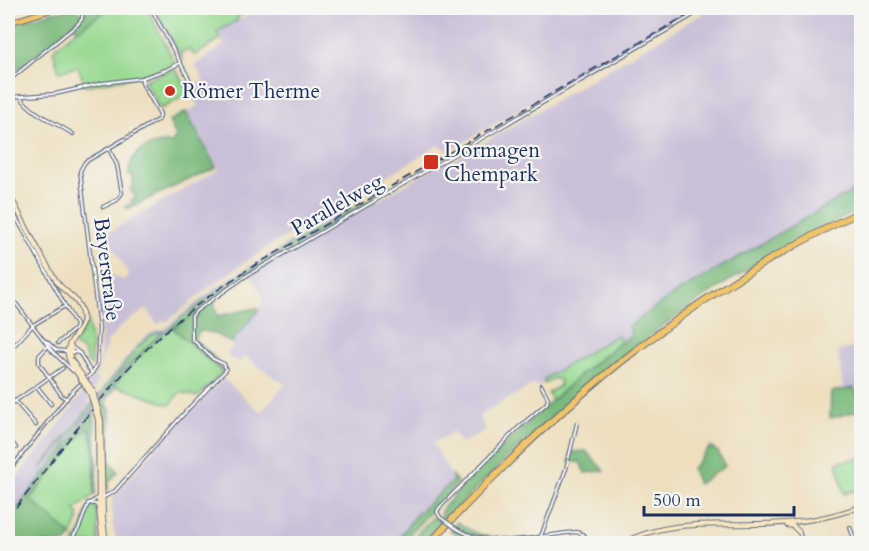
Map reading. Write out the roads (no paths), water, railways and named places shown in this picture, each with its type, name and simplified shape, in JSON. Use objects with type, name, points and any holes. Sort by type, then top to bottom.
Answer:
[{"type":"highway","points":[[429,543],[538,432],[626,357],[731,282],[800,242],[861,213]]},
{"type":"highway","points":[[434,543],[507,467],[629,358],[732,286],[861,213]]},
{"type":"main road","points":[[8,23],[57,8]]},
{"type":"main road","points":[[8,192],[57,281],[81,309],[82,324],[68,351],[77,372]]},
{"type":"main road","points":[[75,336],[69,343],[68,360],[90,393],[99,420],[102,487],[99,510],[104,543]]},
{"type":"main road","points":[[99,420],[104,543]]},
{"type":"main road","points":[[621,543],[645,533],[675,526],[795,523],[861,506]]},
{"type":"main road","points":[[784,524],[792,526],[799,532]]},
{"type":"street","points":[[8,81],[77,25],[82,19],[83,8]]},
{"type":"street","points":[[151,8],[195,90]]},
{"type":"street","name":"Parallelweg","points":[[88,503],[115,491],[226,370],[224,364],[213,359],[193,341],[191,330],[194,313],[246,276],[705,8]]},
{"type":"street","points":[[8,97],[55,94],[103,83],[142,78],[180,63]]},
{"type":"street","points":[[103,207],[117,200],[122,193],[117,165],[109,149],[160,118],[160,114],[142,83],[142,78]]},
{"type":"street","points":[[21,97],[39,113],[73,134]]},
{"type":"street","name":"Bayerstraße","points":[[92,373],[98,363],[99,328],[80,174],[85,162],[109,149]]},
{"type":"street","points":[[8,203],[76,327],[58,343]]},
{"type":"street","points":[[8,293],[52,351],[77,372]]},
{"type":"street","points":[[8,303],[12,298]]},
{"type":"street","points":[[8,352],[33,325],[64,306]]},
{"type":"street","points":[[42,337],[54,349],[80,353]]},
{"type":"street","points":[[8,472],[66,399],[92,373],[80,353],[71,345]]},
{"type":"street","points":[[48,346],[38,360],[66,399]]},
{"type":"street","points":[[45,351],[52,351]]},
{"type":"street","points":[[70,358],[76,352]]},
{"type":"street","points":[[8,406],[63,368]]},
{"type":"street","points":[[541,385],[548,398],[547,403],[510,437],[437,512],[440,517],[457,529],[477,540],[491,543],[577,532],[584,535],[591,543]]},
{"type":"street","points":[[37,386],[51,404]]},
{"type":"street","points":[[15,401],[36,426]]},
{"type":"street","points":[[541,536],[566,469],[577,423]]},
{"type":"street","points":[[8,436],[16,448]]},
{"type":"street","points":[[102,487],[106,492],[115,491]]},
{"type":"street","points":[[68,543],[79,528],[88,503],[96,504],[99,510]]},
{"type":"street","points":[[795,523],[803,543]]},
{"type":"street","points":[[850,527],[855,542],[861,537]]},
{"type":"street","points":[[702,543],[780,543]]},
{"type":"railway","points":[[8,518],[126,371],[169,328],[209,296],[252,267],[699,8]]},
{"type":"place","name":"Römer Therme","points":[[170,91]]},
{"type":"place","name":"Dormagen Chempark","points":[[431,162]]}]
